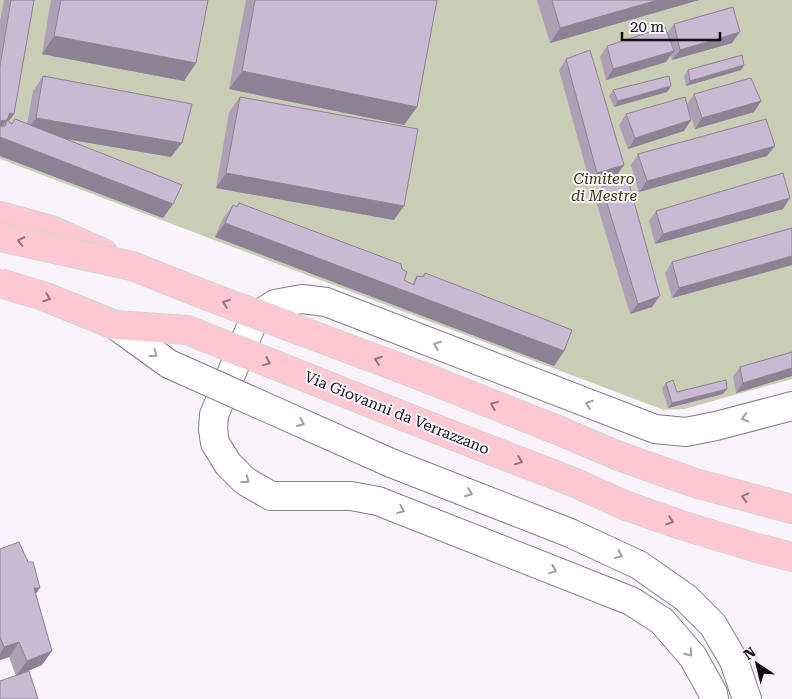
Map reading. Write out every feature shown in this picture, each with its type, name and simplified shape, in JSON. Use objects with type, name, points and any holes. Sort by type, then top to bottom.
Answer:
[{"type":"main road","points":[[0,216],[51,230],[200,294],[424,377],[633,462],[695,483],[792,509]]},
{"type":"main road","points":[[0,237],[132,266]]},
{"type":"main road","name":"Via Giovanni da Verrazzano","points":[[0,284],[43,296],[115,325],[187,330],[574,482],[624,505],[757,548],[792,557]]},
{"type":"street","points":[[714,699],[693,657],[662,621],[630,601],[378,501],[351,496],[271,496],[246,482],[228,464],[215,443],[214,415],[255,318],[275,304],[302,299],[326,302],[656,429],[686,432],[792,406]]},
{"type":"street","points":[[115,325],[169,364],[390,463],[570,533],[639,565],[686,598],[713,625],[734,661],[747,699]]},
{"type":"green space","name":"Cimitero di Mestre","points":[[0,0],[792,0],[792,379],[684,409],[664,410],[0,159]]},
{"type":"building","points":[[11,0],[34,0],[14,114],[10,113],[7,120],[0,121],[0,66]]},
{"type":"building","points":[[61,0],[208,0],[196,63],[54,36]]},
{"type":"building","points":[[255,0],[437,0],[417,107],[242,71]]},
{"type":"building","points":[[552,0],[658,0],[560,28]]},
{"type":"building","points":[[733,7],[740,32],[680,50],[674,24]]},
{"type":"building","points":[[665,27],[674,51],[613,69],[607,46]]},
{"type":"building","points":[[590,50],[624,165],[597,173],[566,59]]},
{"type":"building","points":[[742,55],[744,65],[690,81],[688,70]]},
{"type":"building","points":[[43,76],[192,104],[182,143],[36,118]]},
{"type":"building","points":[[669,76],[671,86],[618,101],[613,90]]},
{"type":"building","points":[[751,78],[761,101],[702,118],[694,94]]},
{"type":"building","points":[[240,97],[418,129],[404,206],[226,173]]},
{"type":"building","points":[[685,97],[691,120],[635,138],[626,114]]},
{"type":"building","points":[[15,119],[182,185],[173,204],[0,137],[0,126],[5,126],[7,120],[12,124]]},
{"type":"building","points":[[766,119],[775,146],[647,181],[638,154]]},
{"type":"building","points":[[783,173],[790,198],[663,234],[656,211]]},
{"type":"building","points":[[628,180],[660,296],[638,304],[602,187]]},
{"type":"building","points":[[239,203],[401,264],[402,269],[407,272],[404,280],[414,285],[417,276],[423,277],[425,273],[572,330],[564,351],[225,223],[233,205],[237,207]]},
{"type":"building","points":[[792,228],[792,256],[679,288],[672,262]]},
{"type":"building","points":[[792,352],[792,368],[743,383],[740,367]]},
{"type":"building","points":[[673,380],[677,392],[726,380],[727,389],[672,403],[666,383]]},
{"type":"building","points":[[19,542],[28,562],[33,562],[40,588],[34,588],[52,651],[27,661],[19,642],[4,647],[0,637],[0,549]]},
{"type":"building","points":[[29,671],[38,699],[0,699],[0,681]]}]
